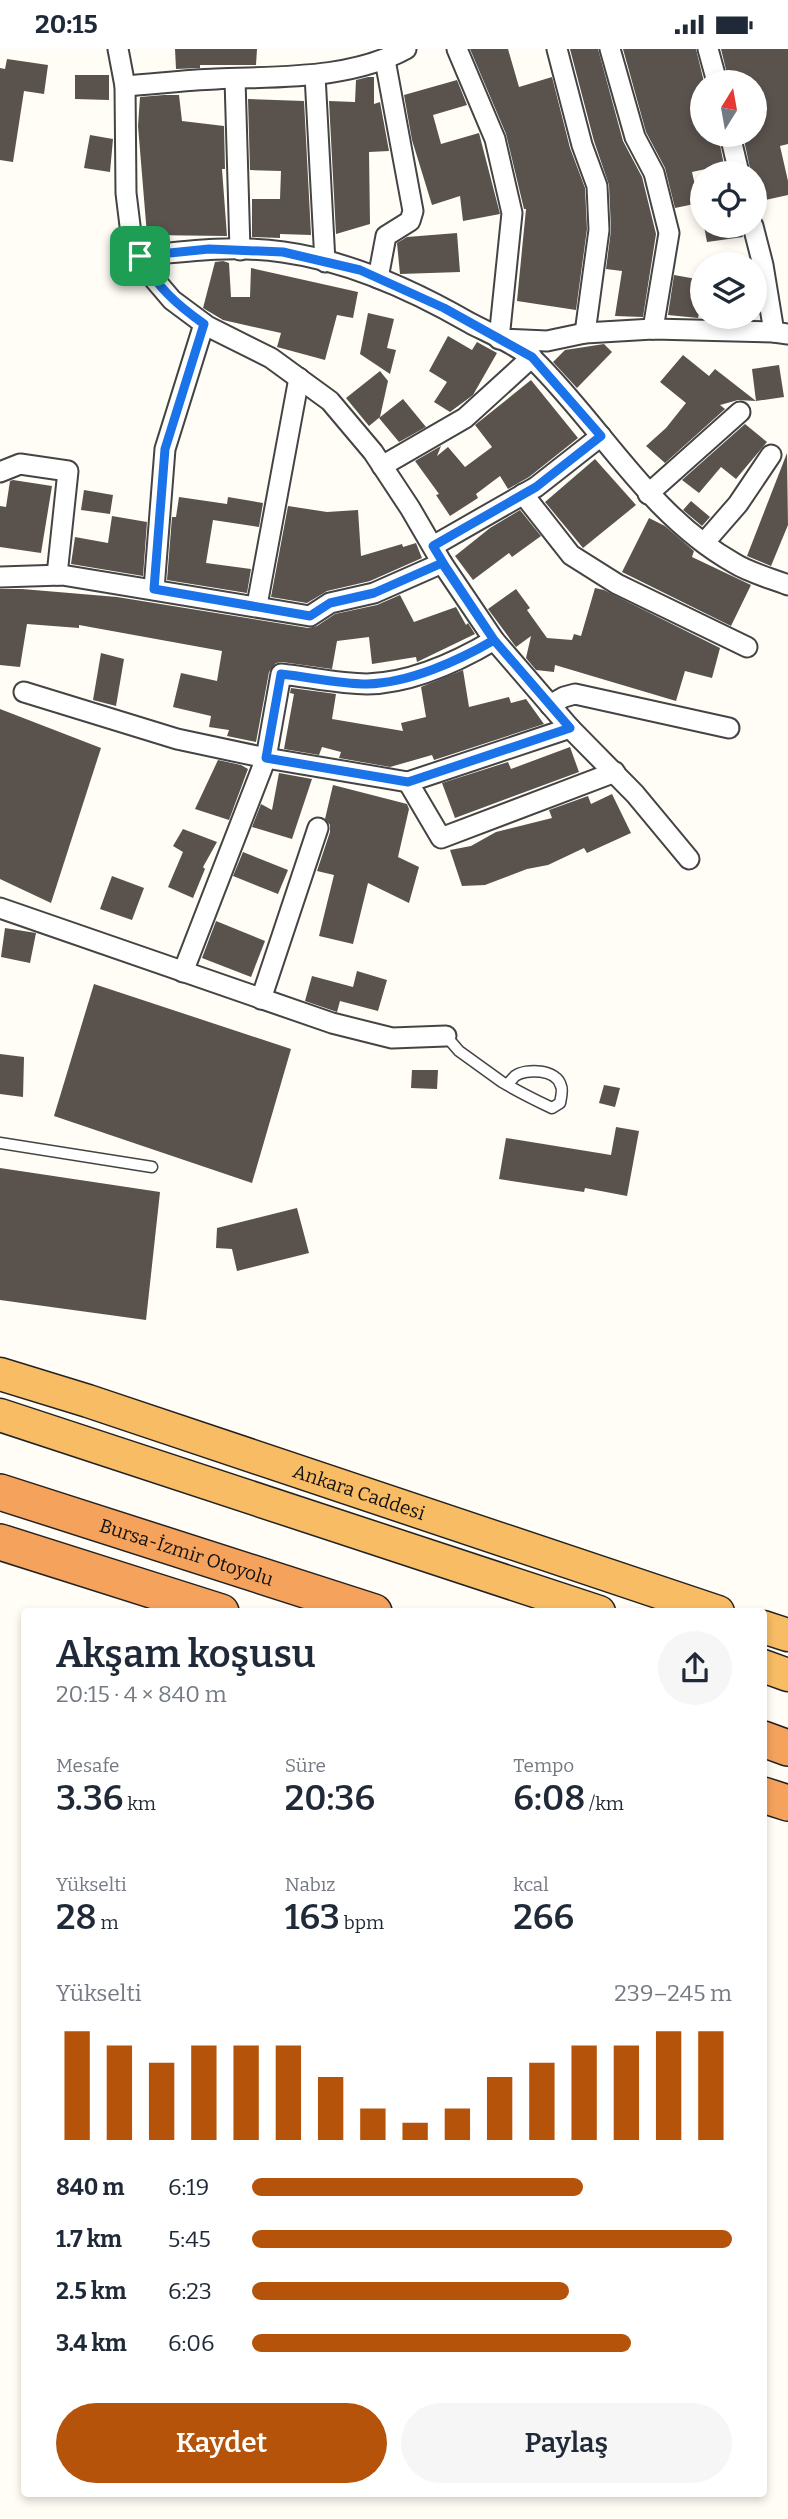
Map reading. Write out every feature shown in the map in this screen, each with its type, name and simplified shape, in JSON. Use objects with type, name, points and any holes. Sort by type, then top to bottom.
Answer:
[{"type":"highway","name":"Ankara Caddesi","points":[[0,1374],[706,1608]]},
{"type":"highway","name":"Ankara Caddesi","points":[[0,1415],[587,1608]]},
{"type":"highway","name":"Bursa-İzmir Otoyolu","points":[[0,1492],[362,1608]]},
{"type":"highway","points":[[0,1542],[208,1608]]},
{"type":"highway","points":[[767,1628],[788,1635]]},
{"type":"highway","points":[[767,1667],[788,1675]]},
{"type":"highway","points":[[767,1740],[788,1748]]},
{"type":"highway","points":[[767,1796],[788,1804]]},
{"type":"street","points":[[118,49],[125,86],[126,193],[132,241],[149,273],[172,300],[204,324],[271,358],[330,401],[382,466],[494,640],[570,728],[615,772],[689,859]]},
{"type":"street","points":[[125,86],[315,75],[385,60],[406,49]]},
{"type":"street","points":[[457,49],[495,139],[512,213],[499,339]]},
{"type":"street","points":[[557,49],[582,145],[597,186],[600,230],[585,333]]},
{"type":"street","points":[[610,49],[635,137],[654,173],[668,233],[653,329]]},
{"type":"street","points":[[708,49],[713,70]]},
{"type":"street","points":[[378,278],[386,236],[410,221],[413,211],[385,60]]},
{"type":"street","points":[[315,75],[325,262]]},
{"type":"street","points":[[235,79],[240,250]]},
{"type":"street","points":[[499,339],[547,341],[585,333],[653,329],[781,333],[756,238]]},
{"type":"street","points":[[140,256],[209,249],[283,252],[360,270],[444,308],[532,357],[648,494],[704,543],[735,564],[788,585]]},
{"type":"street","points":[[154,589],[165,449],[204,324]]},
{"type":"street","points":[[382,466],[465,418],[532,357]]},
{"type":"street","points":[[257,605],[299,378]]},
{"type":"street","points":[[648,494],[740,412]]},
{"type":"street","points":[[0,577],[57,575],[257,605],[310,616],[330,603],[374,593],[437,554],[601,436]]},
{"type":"street","points":[[704,543],[738,504],[771,455]]},
{"type":"street","points":[[0,472],[20,464],[68,471],[57,575]]},
{"type":"street","points":[[523,494],[571,555],[617,584],[747,647]]},
{"type":"street","points":[[183,972],[266,758],[281,674],[366,684],[394,680],[465,657],[494,640]]},
{"type":"street","points":[[24,692],[177,739],[266,758],[408,782],[570,728]]},
{"type":"street","points":[[550,705],[575,694],[729,728]]},
{"type":"street","points":[[408,782],[441,838],[615,772]]},
{"type":"street","points":[[261,999],[318,828]]},
{"type":"street","points":[[0,908],[332,1023],[392,1038],[446,1036]]},
{"type":"lane","points":[[446,1036],[459,1051],[507,1085],[528,1098],[552,1108],[560,1103],[561,1085],[556,1078],[545,1072],[528,1071],[515,1076],[507,1085]]},
{"type":"lane","points":[[0,1143],[152,1167]]},
{"type":"building","points":[[175,49],[257,49],[256,65],[200,65],[200,68],[176,69]]},
{"type":"building","points":[[470,49],[508,49],[519,87],[552,77],[570,148],[585,188],[587,229],[576,310],[517,301],[526,209],[506,134]]},
{"type":"building","points":[[570,49],[598,49],[623,141],[642,177],[656,234],[643,317],[615,316],[622,271],[606,269],[611,230],[609,185],[594,141]]},
{"type":"building","points":[[623,49],[696,49],[701,70],[690,70],[690,147],[720,147],[723,161],[690,161],[690,205],[675,208],[665,168],[646,132]]},
{"type":"building","points":[[721,49],[788,49],[788,144],[780,146],[788,181],[788,195],[767,200],[767,161],[748,161],[746,147],[767,147],[767,70],[726,70]]},
{"type":"building","points":[[7,59],[48,65],[44,94],[24,91],[13,162],[0,160],[0,68],[5,69]]},
{"type":"building","points":[[75,75],[109,75],[109,100],[75,99]]},
{"type":"building","points":[[374,77],[374,104],[380,102],[389,151],[369,152],[370,224],[336,234],[329,101],[355,102],[356,80]]},
{"type":"building","points":[[457,80],[467,105],[433,115],[441,144],[479,133],[500,214],[463,221],[460,196],[432,205],[412,140],[404,95]]},
{"type":"building","points":[[179,95],[182,121],[224,126],[225,169],[222,169],[227,236],[147,235],[138,126],[140,97]]},
{"type":"building","points":[[248,99],[304,101],[311,235],[252,237],[252,199],[280,199],[281,171],[250,170]]},
{"type":"building","points":[[90,135],[113,139],[110,172],[84,168]]},
{"type":"building","points":[[457,233],[460,272],[400,274],[397,243],[407,237]]},
{"type":"building","points":[[706,238],[736,238],[707,242]]},
{"type":"building","points":[[215,262],[229,263],[231,297],[250,297],[251,268],[358,292],[353,318],[337,315],[325,360],[277,347],[281,333],[223,320],[203,308]]},
{"type":"building","points":[[674,275],[690,278],[690,317],[668,315]]},
{"type":"building","points":[[368,313],[394,319],[387,348],[396,350],[390,374],[360,354]]},
{"type":"building","points":[[448,336],[472,350],[477,342],[497,353],[473,395],[450,412],[434,402],[447,382],[429,371]]},
{"type":"building","points":[[604,344],[612,352],[577,388],[553,362],[565,350]]},
{"type":"building","points":[[683,355],[709,376],[715,369],[756,401],[738,400],[720,405],[725,409],[665,463],[646,446],[666,428],[686,403],[660,382]]},
{"type":"building","points":[[779,365],[784,397],[756,401],[752,369]]},
{"type":"building","points":[[380,371],[388,381],[380,417],[369,426],[346,398]]},
{"type":"building","points":[[531,380],[578,438],[529,477],[508,489],[500,476],[476,494],[478,498],[450,516],[436,495],[439,494],[415,461],[441,446],[437,456],[448,447],[465,467],[492,447],[475,425]]},
{"type":"building","points":[[403,399],[426,427],[399,442],[379,418]]},
{"type":"building","points":[[745,424],[767,442],[736,479],[721,467],[699,493],[682,480]]},
{"type":"building","points":[[787,453],[788,525],[771,566],[747,556]]},
{"type":"building","points":[[595,459],[636,505],[583,548],[545,502]]},
{"type":"building","points":[[10,481],[52,486],[41,553],[0,547],[0,506],[6,507]]},
{"type":"building","points":[[84,490],[113,495],[110,514],[81,510]]},
{"type":"building","points":[[179,497],[227,504],[228,497],[263,503],[259,527],[213,520],[206,563],[251,569],[247,593],[167,580],[172,517],[176,517]]},
{"type":"building","points":[[691,501],[710,517],[702,526],[683,510]]},
{"type":"building","points":[[288,506],[327,512],[358,510],[361,556],[402,544],[403,547],[416,543],[422,558],[370,581],[327,591],[307,603],[271,597]]},
{"type":"building","points":[[520,510],[541,536],[512,557],[509,553],[473,580],[455,556],[490,528]]},
{"type":"building","points":[[112,516],[147,522],[143,576],[71,564],[75,537],[108,543]]},
{"type":"building","points":[[649,518],[665,526],[694,551],[692,557],[751,585],[731,626],[622,572]]},
{"type":"building","points":[[595,588],[720,648],[712,678],[685,671],[676,701],[555,665],[554,672],[536,670],[526,658],[531,636],[516,647],[488,609],[516,589],[547,638],[572,640],[574,634],[581,636]]},
{"type":"building","points":[[0,589],[117,597],[308,628],[317,626],[335,614],[377,605],[400,595],[414,622],[456,607],[466,625],[468,623],[475,634],[417,662],[416,657],[372,664],[369,637],[337,641],[332,669],[276,663],[269,672],[256,742],[227,736],[229,730],[209,727],[211,716],[173,707],[181,673],[217,681],[222,651],[79,625],[79,628],[27,624],[20,667],[0,665]]},
{"type":"building","points":[[101,653],[124,659],[116,706],[93,700]]},
{"type":"building","points":[[463,670],[469,707],[509,697],[511,703],[526,699],[544,724],[434,760],[432,755],[390,767],[339,758],[341,752],[322,747],[319,755],[284,749],[294,694],[290,693],[291,688],[336,694],[332,719],[403,731],[401,723],[426,717],[421,687]]},
{"type":"building","points":[[0,709],[101,748],[51,903],[0,879]]},
{"type":"building","points":[[570,747],[579,772],[455,818],[442,783],[508,762],[511,769]]},
{"type":"building","points":[[218,760],[248,769],[229,820],[195,809]]},
{"type":"building","points":[[279,773],[312,779],[292,839],[252,827],[261,804],[272,810]]},
{"type":"building","points":[[333,785],[407,804],[409,809],[398,857],[419,867],[409,903],[368,883],[353,944],[319,936],[334,875],[317,871],[330,832],[330,825],[325,819]]},
{"type":"building","points":[[612,794],[631,833],[587,853],[584,848],[548,865],[527,869],[485,885],[462,886],[450,850],[471,846],[496,832],[552,818],[549,810],[588,796],[591,804]]},
{"type":"building","points":[[183,829],[217,842],[203,867],[205,869],[193,898],[168,887],[183,852],[173,846]]},
{"type":"building","points":[[243,852],[288,870],[278,894],[233,876]]},
{"type":"building","points":[[112,876],[144,888],[132,920],[100,909]]},
{"type":"building","points":[[216,921],[265,941],[251,977],[202,958]]},
{"type":"building","points":[[5,928],[36,933],[30,963],[1,957]]},
{"type":"building","points":[[357,971],[387,980],[378,1011],[340,1001],[337,1012],[305,1001],[312,976],[353,987]]},
{"type":"building","points":[[94,984],[291,1049],[252,1183],[54,1116]]},
{"type":"building","points":[[0,1054],[24,1057],[23,1097],[0,1094]]},
{"type":"building","points":[[412,1070],[438,1070],[437,1089],[411,1088]]},
{"type":"building","points":[[604,1085],[620,1088],[615,1107],[599,1103]]},
{"type":"building","points":[[616,1127],[639,1131],[627,1196],[585,1188],[584,1192],[499,1179],[506,1138],[611,1155]]},
{"type":"building","points":[[0,1168],[160,1192],[146,1320],[0,1300]]},
{"type":"building","points":[[297,1208],[309,1253],[237,1271],[232,1249],[216,1248],[217,1228]]},
{"type":"route","points":[[140,256],[149,273],[172,300],[204,324],[165,449],[154,589],[310,616],[330,603],[374,593],[442,563],[494,640],[465,657],[394,680],[366,684],[281,674],[266,758],[408,782],[570,728],[494,640],[433,546],[536,487],[601,436],[532,357],[444,308],[360,270],[283,252],[209,249],[140,256]]}]
